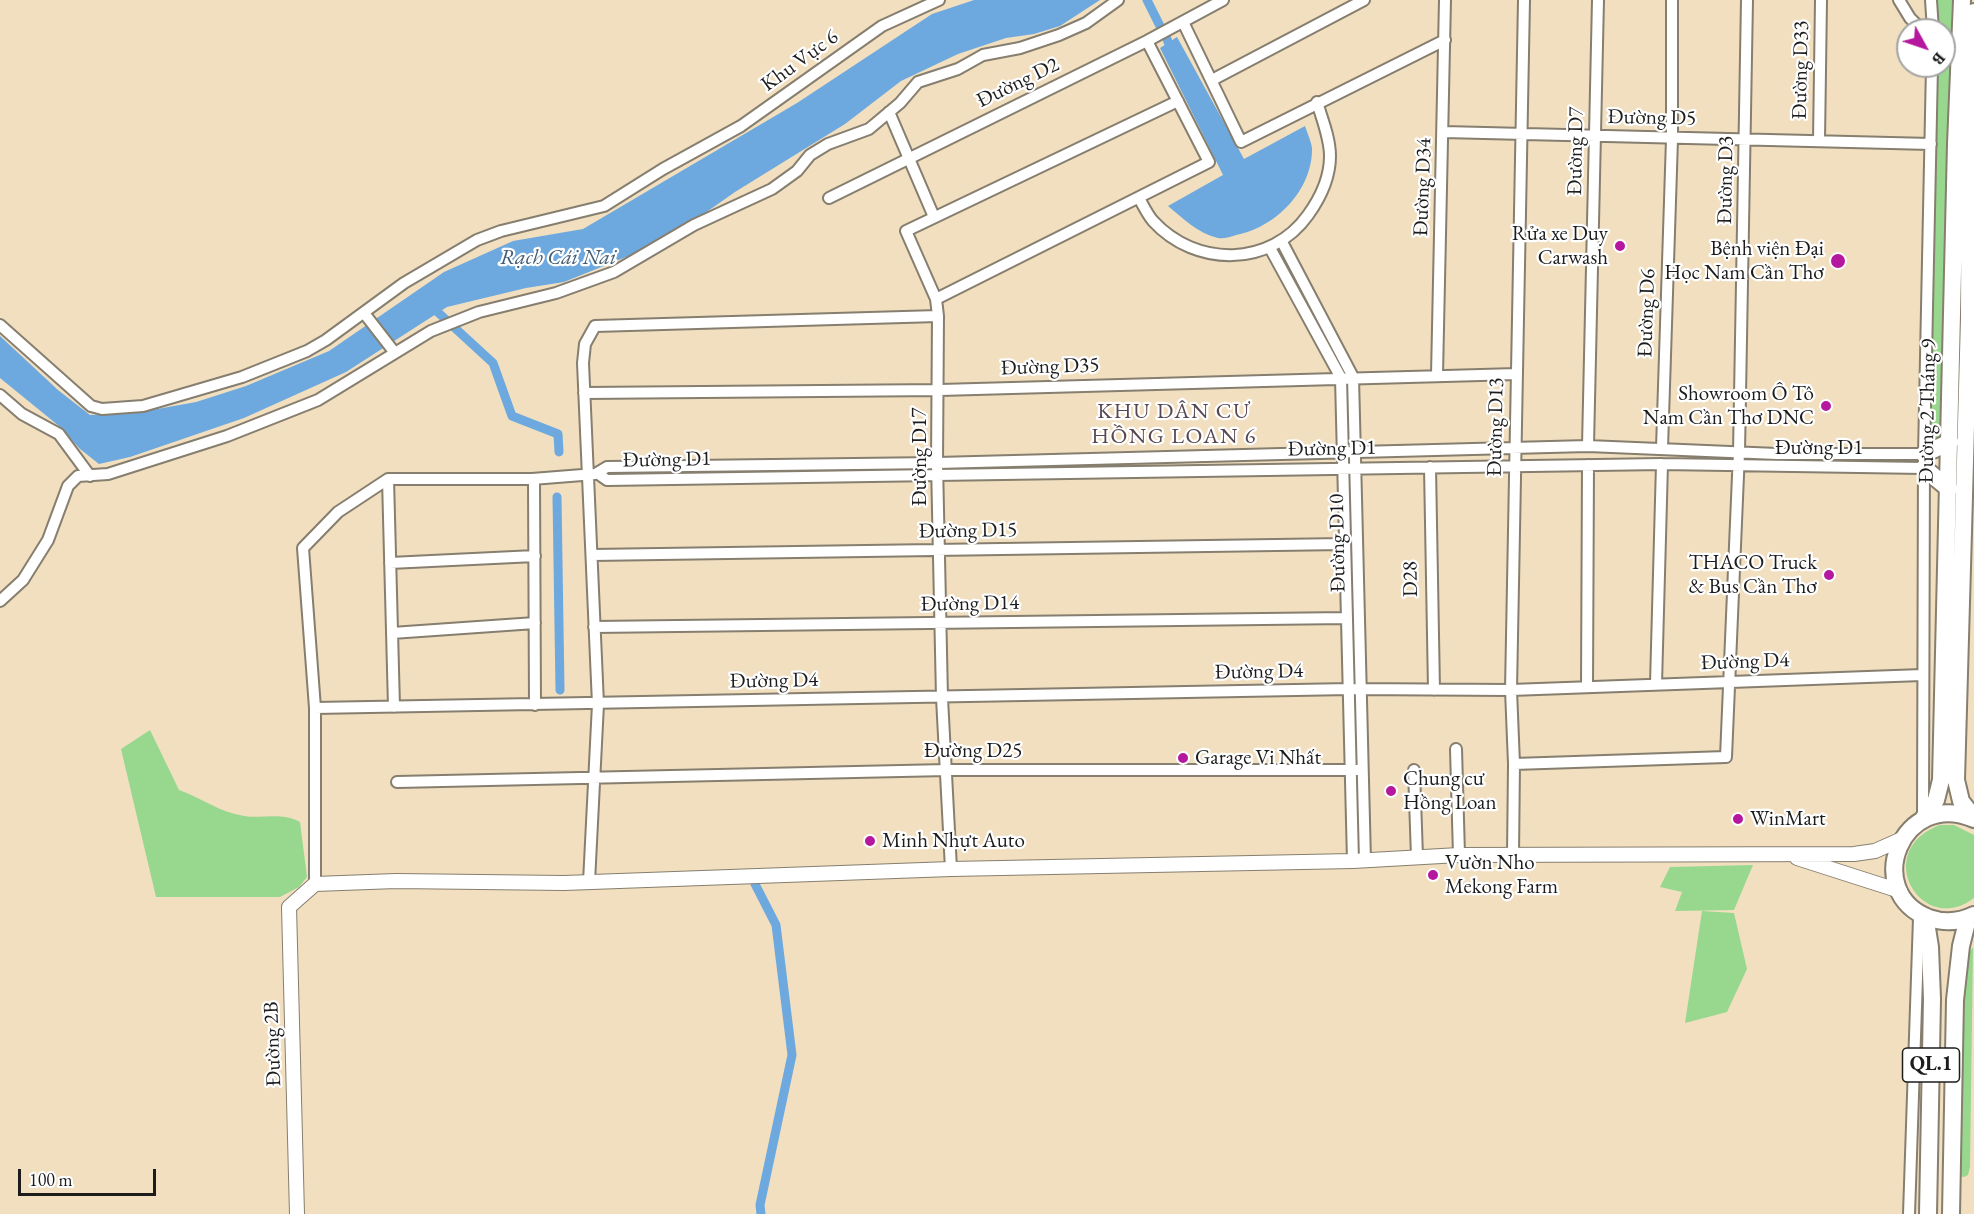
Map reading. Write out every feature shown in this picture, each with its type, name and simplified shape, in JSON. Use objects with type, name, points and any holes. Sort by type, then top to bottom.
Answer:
[{"type":"highway","name":"Đường 2 Tháng 9","points":[[1962,0],[1956,144],[1963,441]]},
{"type":"highway","name":"Đường 2 Tháng 9","points":[[1974,12],[1970,90],[1968,319],[1963,441],[1956,780],[1961,801],[1974,818]]},
{"type":"highway","points":[[1962,490],[1924,461],[1963,441]]},
{"type":"highway","name":"Đường 2 Tháng 9","points":[[1902,839],[1923,819],[1936,800],[1941,780],[1962,490]]},
{"type":"highway","points":[[1923,819],[1948,812],[1974,818]]},
{"type":"highway","points":[[1902,839],[1894,865],[1900,891],[1921,914],[1951,921],[1971,916]]},
{"type":"highway","name":"QL.1","points":[[1921,914],[1930,947],[1932,999],[1928,1214]]},
{"type":"highway","name":"QL.1","points":[[1951,1214],[1956,1000],[1961,946],[1971,916]]},
{"type":"street","name":"Khu Vực 6","points":[[0,325],[91,406],[102,409],[143,406],[242,377],[307,351],[366,316],[448,256],[501,231],[604,206],[754,117],[882,26],[939,0]]},
{"type":"street","points":[[0,601],[23,580],[48,540],[68,486],[78,476],[108,474],[226,436],[318,400],[392,350],[432,331],[479,312],[556,293],[614,272],[694,225],[772,189],[797,171],[810,155],[828,144],[869,129],[889,112],[918,81],[958,69],[983,55],[1020,48],[1059,35],[1073,29],[1118,0]]},
{"type":"street","name":"Đường D2","points":[[830,198],[1147,41],[1222,0]]},
{"type":"street","points":[[1212,80],[1364,0]]},
{"type":"street","name":"Đường D34","points":[[1437,375],[1444,132],[1445,0]]},
{"type":"street","name":"Đường D13","points":[[1513,855],[1514,764],[1511,690],[1524,0]]},
{"type":"street","name":"Đường D7","points":[[1588,446],[1598,0]]},
{"type":"street","name":"Đường D6","points":[[1662,448],[1672,139],[1672,0]]},
{"type":"street","name":"Đường D3","points":[[1514,764],[1726,757],[1738,452],[1747,0]]},
{"type":"street","name":"Đường D33","points":[[1820,141],[1821,0]]},
{"type":"street","points":[[1899,0],[1911,18]]},
{"type":"street","points":[[1931,0],[1932,18]]},
{"type":"street","points":[[1183,22],[1241,142],[1445,40]]},
{"type":"street","points":[[936,300],[1209,162],[1147,41]]},
{"type":"street","points":[[1923,819],[1924,461],[1932,78]]},
{"type":"street","points":[[889,112],[934,217],[1178,101]]},
{"type":"street","points":[[1138,198],[1152,219],[1164,231],[1186,245],[1208,253],[1231,256],[1270,248],[1282,242],[1302,225],[1316,205],[1327,182],[1330,155],[1317,102]]},
{"type":"street","name":"Đường D5","points":[[1444,132],[1931,144]]},
{"type":"street","name":"Đường D17","points":[[934,217],[906,231],[936,300],[939,316],[940,390],[937,463],[942,698],[951,869]]},
{"type":"street","name":"Đường D10","points":[[1282,242],[1353,377],[1350,452],[1344,468],[1344,544],[1347,618],[1355,689]]},
{"type":"street","name":"Đường D10","points":[[1270,248],[1341,378],[1350,452],[1356,468],[1355,689],[1359,861]]},
{"type":"street","points":[[366,316],[392,350]]},
{"type":"street","points":[[589,882],[598,704],[592,555],[592,474],[584,393],[585,344],[595,326],[939,316]]},
{"type":"street","name":"Đường D35","points":[[584,393],[940,390],[1517,374]]},
{"type":"street","points":[[0,394],[22,414],[59,434],[90,476]]},
{"type":"street","name":"Đường D1","points":[[592,474],[607,467],[937,463],[1588,446],[1924,461]]},
{"type":"street","name":"Đường D1","points":[[592,474],[607,480],[938,477],[1662,464],[1737,467],[1924,461]]},
{"type":"street","points":[[1656,684],[1662,464]]},
{"type":"street","points":[[1587,687],[1588,465]]},
{"type":"street","name":"D28","points":[[1430,467],[1430,568],[1434,690]]},
{"type":"street","points":[[592,474],[534,479],[388,479],[338,512],[303,548],[315,708],[315,884],[589,882],[951,869],[1359,861],[1459,855],[1864,853],[1885,848],[1902,839]]},
{"type":"street","points":[[388,479],[394,707]]},
{"type":"street","points":[[534,479],[535,705]]},
{"type":"street","name":"Đường D15","points":[[592,555],[1344,544]]},
{"type":"street","points":[[390,563],[535,556]]},
{"type":"street","name":"Đường D14","points":[[594,627],[1347,618]]},
{"type":"street","points":[[392,633],[535,623]]},
{"type":"street","name":"Đường D4","points":[[315,708],[1355,689],[1511,690],[1922,675]]},
{"type":"street","points":[[1456,749],[1459,855]]},
{"type":"street","name":"Đường D25","points":[[397,782],[947,770],[1357,770]]},
{"type":"street","points":[[1414,770],[1417,857]]},
{"type":"street","points":[[1780,853],[1900,891]]},
{"type":"street","name":"Đường 2B","points":[[297,1214],[289,907],[315,884]]},
{"type":"street","points":[[1908,1214],[1921,914]]},
{"type":"green space","points":[[1937,0],[1952,0],[1952,18],[1938,18]]},
{"type":"green space","points":[[1938,78],[1950,78],[1941,440],[1932,441],[1930,432]]},
{"type":"green space","points":[[150,730],[179,790],[235,814],[251,817],[286,817],[300,822],[307,877],[299,887],[280,897],[156,897],[121,749]]},
{"type":"green space","points":[[1940,825],[1954,825],[1974,835],[1974,898],[1955,907],[1937,907],[1922,899],[1911,886],[1906,870],[1908,853],[1919,837]]},
{"type":"green space","points":[[1753,865],[1734,910],[1675,911],[1682,892],[1660,887],[1670,867]]},
{"type":"green space","points":[[1702,911],[1734,913],[1747,969],[1727,1012],[1685,1023]]},
{"type":"green space","points":[[1973,947],[1970,1167],[1968,1175],[1964,1177],[1959,1176],[1962,984],[1968,954]]},
{"type":"water","name":"Rạch Cái Nai","points":[[974,0],[1100,0],[1060,26],[1034,34],[1006,38],[958,54],[901,81],[845,124],[735,192],[695,220],[636,253],[564,282],[526,288],[447,307],[346,372],[244,418],[130,457],[99,464],[80,449],[59,426],[0,378],[0,336],[58,390],[90,415],[135,413],[196,402],[246,386],[329,351],[444,272],[513,241],[583,229],[797,103],[932,14]]},
{"type":"water","points":[[1177,37],[1244,159],[1305,126],[1312,148],[1311,164],[1299,192],[1277,215],[1251,231],[1227,238],[1210,236],[1185,221],[1168,206],[1223,175],[1160,48]]},
{"type":"waterway","points":[[1147,0],[1160,26]]},
{"type":"waterway","points":[[431,306],[493,363],[512,416],[558,434],[559,452]]},
{"type":"waterway","points":[[557,497],[560,690]]},
{"type":"waterway","points":[[755,884],[776,925],[792,1055],[760,1205],[761,1214]]},
{"type":"place","name":"Rửa xe Duy Carwash","points":[[1620,246]]},
{"type":"place","name":"Bệnh viện Đại Học Nam Cần Thơ","points":[[1838,261]]},
{"type":"place","name":"Showroom Ô Tô Nam Cần Thơ DNC","points":[[1826,406]]},
{"type":"place","name":"THACO Truck & Bus Cần Thơ","points":[[1829,575]]},
{"type":"place","name":"Garage Vi Nhất","points":[[1183,758]]},
{"type":"place","name":"Chung cư Hồng Loan","points":[[1391,791]]},
{"type":"place","name":"WinMart","points":[[1738,819]]},
{"type":"place","name":"Minh Nhựt Auto","points":[[870,841]]},
{"type":"place","name":"Vườn Nho Mekong Farm","points":[[1433,875]]},
{"type":"district","name":"KHU DÂN CƯ HỒNG LOAN 6","points":[[1174,425]]}]
